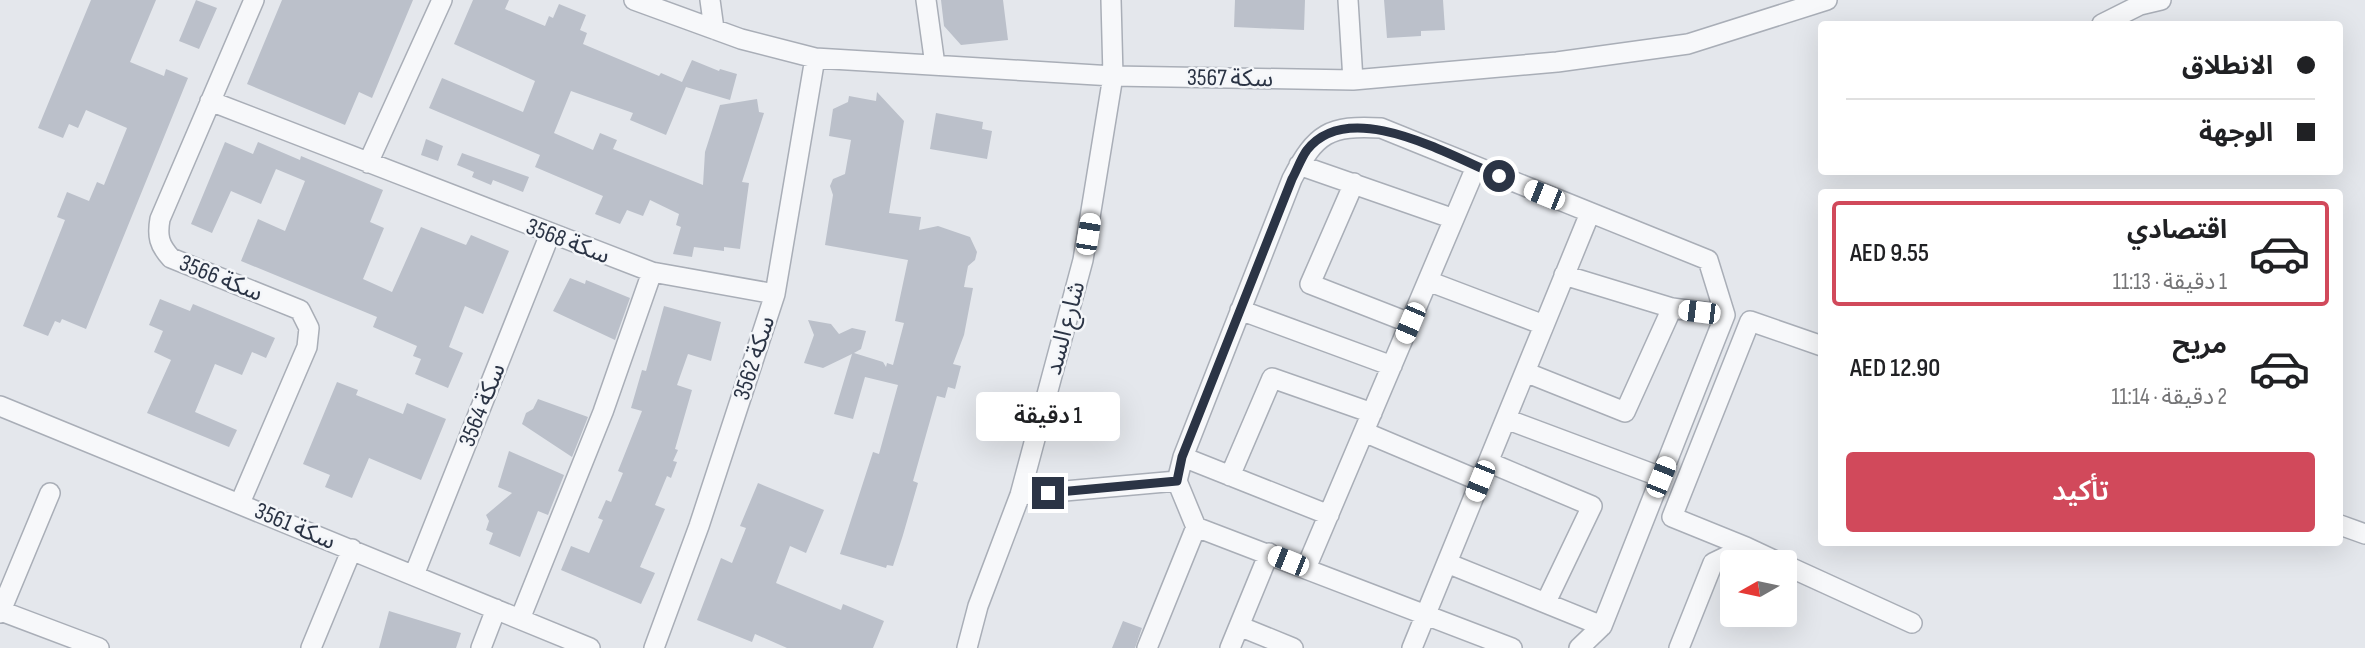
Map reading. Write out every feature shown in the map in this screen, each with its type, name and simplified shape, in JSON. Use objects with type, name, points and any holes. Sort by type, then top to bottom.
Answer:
[{"type":"street","name":"سكة 3566","points":[[240,503],[307,347],[309,328],[300,310],[171,258],[161,246],[157,233],[160,219],[254,0]]},
{"type":"street","points":[[368,163],[442,0]]},
{"type":"street","name":"سكة 3567","points":[[634,0],[714,29],[815,58],[1113,76],[1353,80],[1557,62],[1688,44],[1827,0]]},
{"type":"street","points":[[710,0],[714,29]]},
{"type":"street","points":[[926,0],[935,65]]},
{"type":"street","name":"شارع السد","points":[[967,648],[978,606],[1020,495],[1083,260],[1113,76],[1111,0]]},
{"type":"street","points":[[1348,0],[1353,80]]},
{"type":"street","points":[[2108,21],[2140,5],[2161,0]]},
{"type":"street","name":"سكة 3562","points":[[654,648],[699,526],[775,294],[815,58]]},
{"type":"street","name":"سكة 3568","points":[[210,102],[652,272],[775,294]]},
{"type":"street","points":[[1147,648],[1195,527],[1177,481],[1182,457],[1299,165],[1307,150],[1324,135],[1348,126],[1381,128],[1708,260],[1725,315],[1602,626],[1580,648]]},
{"type":"street","points":[[1299,165],[1454,219]]},
{"type":"street","points":[[1306,568],[1476,167]]},
{"type":"street","points":[[1354,183],[1310,284],[1410,323]]},
{"type":"street","points":[[1412,648],[1590,214]]},
{"type":"street","name":"سكة 3564","points":[[414,575],[550,234]]},
{"type":"street","points":[[520,619],[603,412],[652,272]]},
{"type":"street","points":[[1564,275],[1672,308],[1725,315]]},
{"type":"street","points":[[1428,281],[1544,325]]},
{"type":"street","points":[[1525,372],[1625,412],[1672,308]]},
{"type":"street","points":[[1240,310],[1392,366]]},
{"type":"street","points":[[1752,550],[1672,517],[1750,321],[1818,345]]},
{"type":"street","points":[[1230,476],[1272,378],[1372,413]]},
{"type":"street","name":"سكة 3561","points":[[0,406],[590,648]]},
{"type":"street","points":[[1506,419],[1661,477]]},
{"type":"street","points":[[1364,432],[1480,481]]},
{"type":"street","points":[[1182,457],[1329,515]]},
{"type":"street","points":[[1488,462],[1592,506],[1546,602]]},
{"type":"street","points":[[1020,495],[1177,481]]},
{"type":"street","points":[[50,494],[1,612],[100,648]]},
{"type":"street","points":[[1195,527],[1269,553],[1511,648]]},
{"type":"street","points":[[2343,527],[2365,534]]},
{"type":"street","points":[[1679,648],[1713,563],[1746,547]]},
{"type":"street","points":[[311,648],[352,549]]},
{"type":"street","points":[[1230,648],[1269,553]]},
{"type":"street","points":[[1447,563],[1602,626]]},
{"type":"street","points":[[1797,570],[1912,623]]},
{"type":"street","name":"شارع السد","points":[[953,648],[978,606]]},
{"type":"street","points":[[481,648],[496,609]]},
{"type":"street","points":[[1239,626],[1293,648]]},
{"type":"building","points":[[91,0],[156,0],[130,62],[164,76],[166,69],[188,78],[86,329],[62,319],[60,323],[55,321],[48,336],[23,326],[65,220],[57,217],[67,192],[89,201],[97,182],[104,185],[127,128],[86,110],[78,128],[69,124],[63,138],[38,128]]},
{"type":"building","points":[[196,0],[217,8],[199,49],[179,41]]},
{"type":"building","points":[[282,0],[413,0],[372,98],[359,92],[345,125],[247,84]]},
{"type":"building","points":[[473,0],[509,0],[505,9],[545,26],[549,16],[553,18],[559,4],[586,15],[580,30],[587,33],[583,44],[659,76],[661,73],[682,82],[692,60],[719,71],[720,69],[737,74],[730,100],[686,87],[666,135],[630,120],[633,113],[571,91],[554,133],[593,150],[600,133],[617,140],[613,149],[703,185],[705,152],[720,105],[757,99],[759,112],[764,113],[742,182],[749,183],[740,249],[724,247],[724,251],[694,247],[692,257],[673,254],[681,227],[676,225],[679,214],[650,200],[643,216],[627,210],[620,224],[595,214],[603,196],[535,167],[540,155],[429,108],[442,78],[523,112],[535,81],[454,44]]},
{"type":"building","points":[[941,0],[1003,0],[1008,40],[961,45],[944,26]]},
{"type":"building","points":[[1235,0],[1305,0],[1304,30],[1234,27]]},
{"type":"building","points":[[1384,0],[1443,0],[1445,30],[1421,31],[1421,36],[1387,38]]},
{"type":"building","points":[[877,92],[904,121],[889,213],[921,217],[919,230],[938,226],[970,237],[977,252],[975,260],[968,266],[964,287],[973,288],[964,335],[953,364],[961,366],[955,389],[948,387],[945,398],[937,396],[913,481],[918,483],[903,535],[893,566],[887,565],[886,568],[840,554],[873,452],[879,454],[898,385],[865,377],[853,419],[834,414],[852,354],[823,368],[804,363],[814,335],[808,320],[831,324],[839,334],[852,328],[866,331],[861,349],[854,353],[883,362],[886,367],[887,363],[893,365],[904,323],[895,321],[908,260],[825,245],[833,195],[830,186],[833,179],[845,174],[851,140],[829,136],[833,109],[848,102],[849,96],[876,101]]},
{"type":"building","points":[[936,113],[983,122],[982,129],[992,131],[987,159],[930,149]]},
{"type":"building","points":[[426,139],[443,146],[438,161],[421,155]]},
{"type":"building","points":[[225,142],[253,154],[258,142],[300,160],[301,156],[383,190],[370,222],[384,228],[363,279],[392,292],[421,227],[466,245],[471,235],[509,251],[483,314],[465,306],[449,347],[463,353],[448,388],[415,374],[421,359],[413,356],[417,346],[373,327],[377,317],[241,261],[258,219],[285,231],[305,181],[276,169],[261,204],[231,191],[212,233],[191,224]]},
{"type":"building","points":[[462,153],[529,177],[523,192],[493,180],[491,185],[472,177],[474,172],[457,165]]},
{"type":"building","points":[[570,278],[585,284],[586,280],[630,298],[615,340],[553,311]]},
{"type":"building","points":[[160,299],[190,311],[193,304],[275,338],[266,358],[252,352],[242,375],[215,364],[195,412],[237,430],[229,447],[147,413],[171,360],[154,352],[163,331],[149,325]]},
{"type":"building","points":[[664,306],[721,322],[711,361],[688,354],[677,385],[692,390],[675,449],[678,450],[673,461],[677,462],[671,478],[667,476],[655,505],[665,509],[640,567],[655,573],[641,604],[561,570],[571,546],[589,553],[603,520],[598,518],[606,500],[611,502],[623,473],[618,471],[642,411],[631,408],[642,370],[646,371]]},
{"type":"building","points":[[337,382],[358,390],[356,395],[403,414],[407,403],[446,419],[421,480],[369,458],[352,498],[325,487],[330,475],[303,464]]},
{"type":"building","points":[[538,399],[588,417],[572,457],[522,424],[526,413],[533,409]]},
{"type":"building","points":[[509,451],[564,475],[548,515],[538,511],[520,557],[489,544],[493,533],[486,530],[489,521],[486,515],[512,493],[498,487]]},
{"type":"building","points":[[758,483],[824,510],[806,553],[790,546],[776,583],[841,610],[843,604],[884,621],[873,648],[787,648],[755,634],[752,642],[697,620],[721,558],[732,563],[746,528],[740,526]]},
{"type":"building","points":[[389,611],[461,633],[456,648],[379,648]]},
{"type":"building","points":[[1123,621],[1142,628],[1135,648],[1112,648]]},
{"type":"route","points":[[1048,493],[1177,481],[1182,457],[1292,179],[1307,150],[1324,135],[1348,126],[1381,128],[1499,176]]}]
